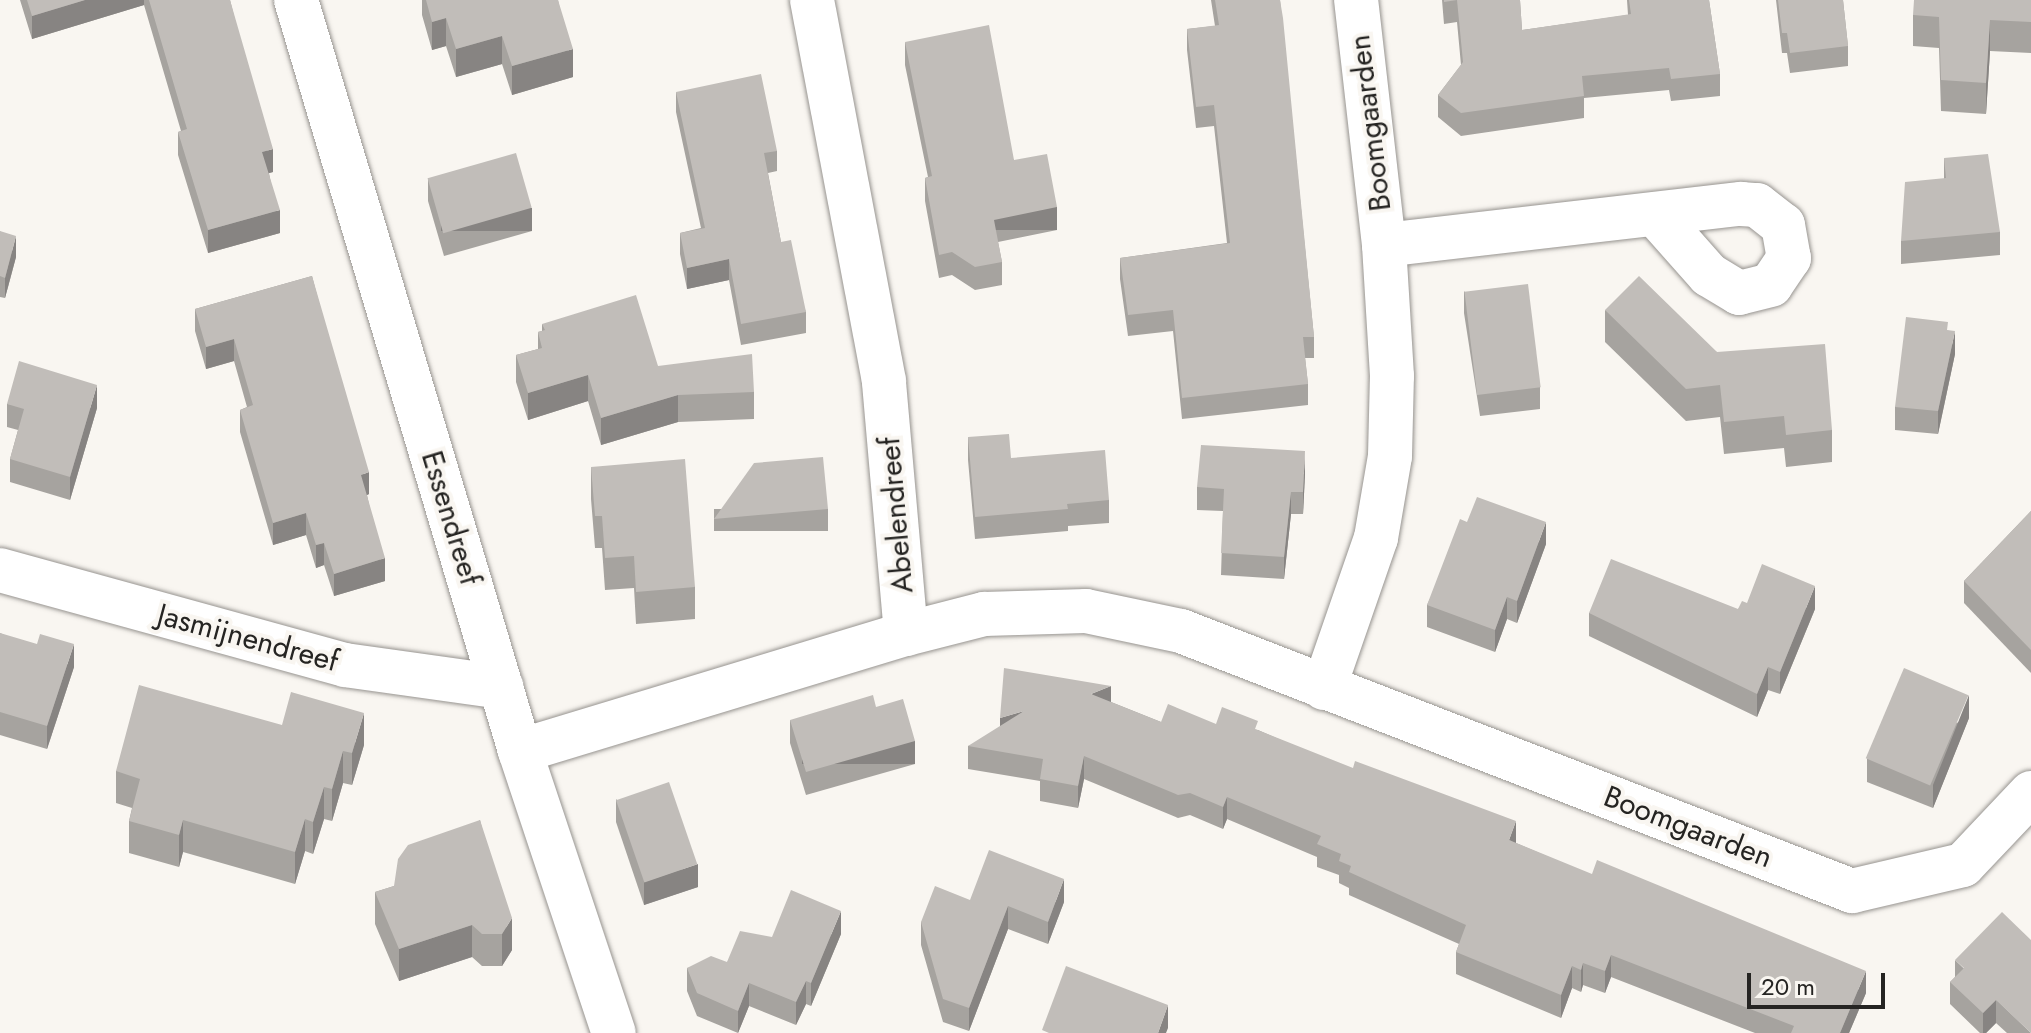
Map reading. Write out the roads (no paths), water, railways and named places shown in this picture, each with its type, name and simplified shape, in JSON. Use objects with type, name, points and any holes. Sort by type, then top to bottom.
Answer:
[{"type":"street","name":"Essendreef","points":[[296,0],[520,751],[614,1033]]},
{"type":"street","name":"Abelendreef","points":[[520,751],[906,634],[884,381],[812,0]]},
{"type":"street","name":"Boomgaarden","points":[[1324,688],[1376,538],[1390,456],[1392,376],[1384,245],[1356,0]]},
{"type":"street","name":"Boomgaarden","points":[[1384,245],[1655,214]]},
{"type":"street","name":"Jasmijnendreef","points":[[0,570],[345,665],[501,687]]},
{"type":"street","name":"Boomgaarden","points":[[906,634],[984,614],[1086,611],[1181,631],[1852,891],[1963,865],[2031,793]]}]
